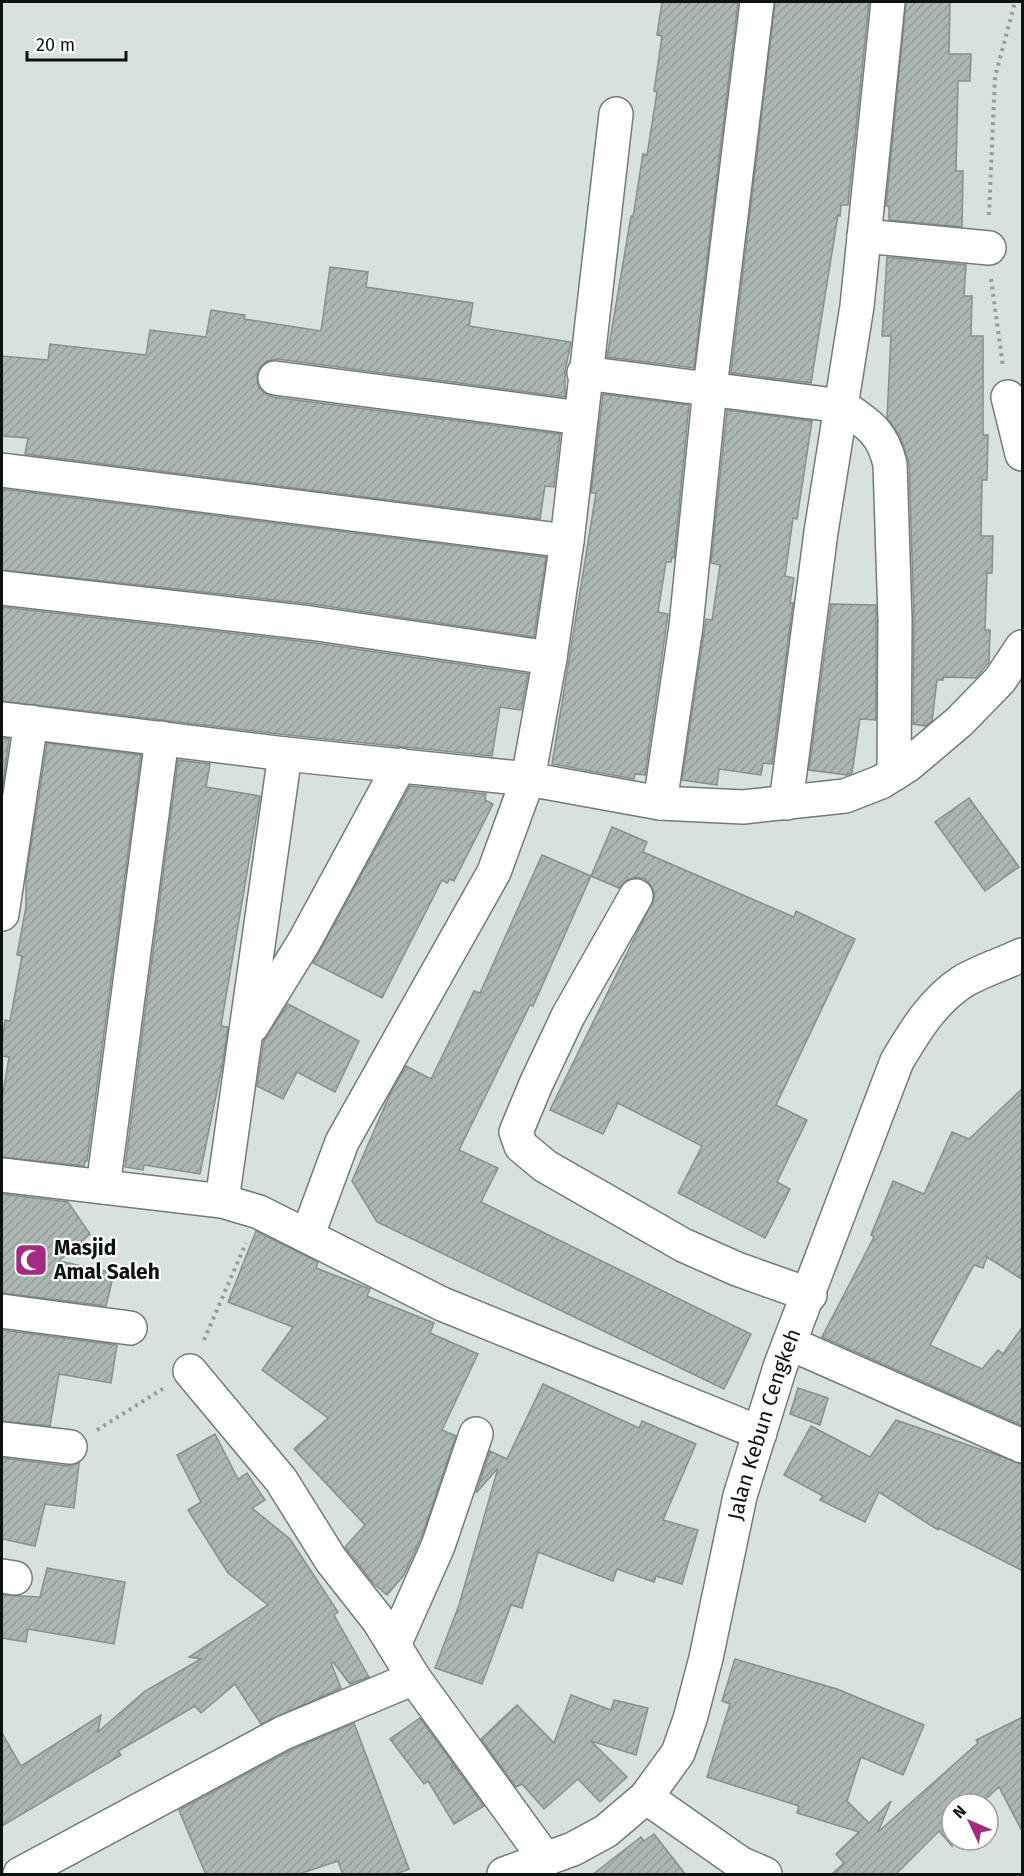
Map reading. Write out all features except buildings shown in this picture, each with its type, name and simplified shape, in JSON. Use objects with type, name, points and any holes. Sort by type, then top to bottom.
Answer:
[{"type":"street","points":[[660,802],[686,626],[710,388],[757,2]]},
{"type":"street","points":[[786,803],[820,532],[842,406],[864,236],[888,2]]},
{"type":"street","points":[[308,1234],[342,1142],[494,872],[528,779],[550,658],[567,541],[584,373],[616,114]]},
{"type":"street","points":[[864,236],[989,248]]},
{"type":"street","points":[[584,373],[842,406],[874,428],[885,446],[890,464],[895,619],[894,774]]},
{"type":"street","points":[[275,378],[581,418]]},
{"type":"street","points":[[1008,397],[1023,454]]},
{"type":"street","points":[[2,470],[567,541]]},
{"type":"street","points":[[2,588],[310,623],[550,658]]},
{"type":"street","points":[[2,914],[16,721],[285,754],[528,779],[660,802],[743,807],[845,796],[881,782],[908,765],[959,722],[1000,680],[1023,647]]},
{"type":"street","points":[[103,1186],[162,738]]},
{"type":"street","points":[[222,1201],[285,754]]},
{"type":"street","points":[[245,1038],[304,942],[400,765]]},
{"type":"street","points":[[636,896],[568,1016],[536,1084],[516,1132],[521,1146],[545,1166],[683,1245],[737,1269],[810,1295]]},
{"type":"street","name":"Jalan Kebun Cengkeh","points":[[504,1875],[573,1849],[606,1831],[646,1797],[678,1753],[690,1719],[740,1496],[789,1343],[810,1295],[843,1197],[897,1061],[917,1028],[938,1002],[963,981],[1023,955]]},
{"type":"street","points":[[2,1175],[222,1201],[259,1212],[308,1234],[378,1273],[442,1304],[760,1433]]},
{"type":"street","points":[[2,1311],[130,1328]]},
{"type":"street","points":[[789,1343],[1023,1446]]},
{"type":"street","points":[[190,1371],[282,1480],[331,1560],[546,1860]]},
{"type":"street","points":[[394,1645],[438,1546],[476,1434]]},
{"type":"street","points":[[2,1439],[70,1447]]},
{"type":"street","points":[[20,1875],[283,1733],[414,1678]]},
{"type":"street","points":[[646,1797],[740,1863],[765,1875]]},
{"type":"path","points":[[1008,397],[992,301],[989,248],[995,77],[1015,2]]},
{"type":"place","name":"Masjid Amal Saleh","points":[[31,1260]]}]
